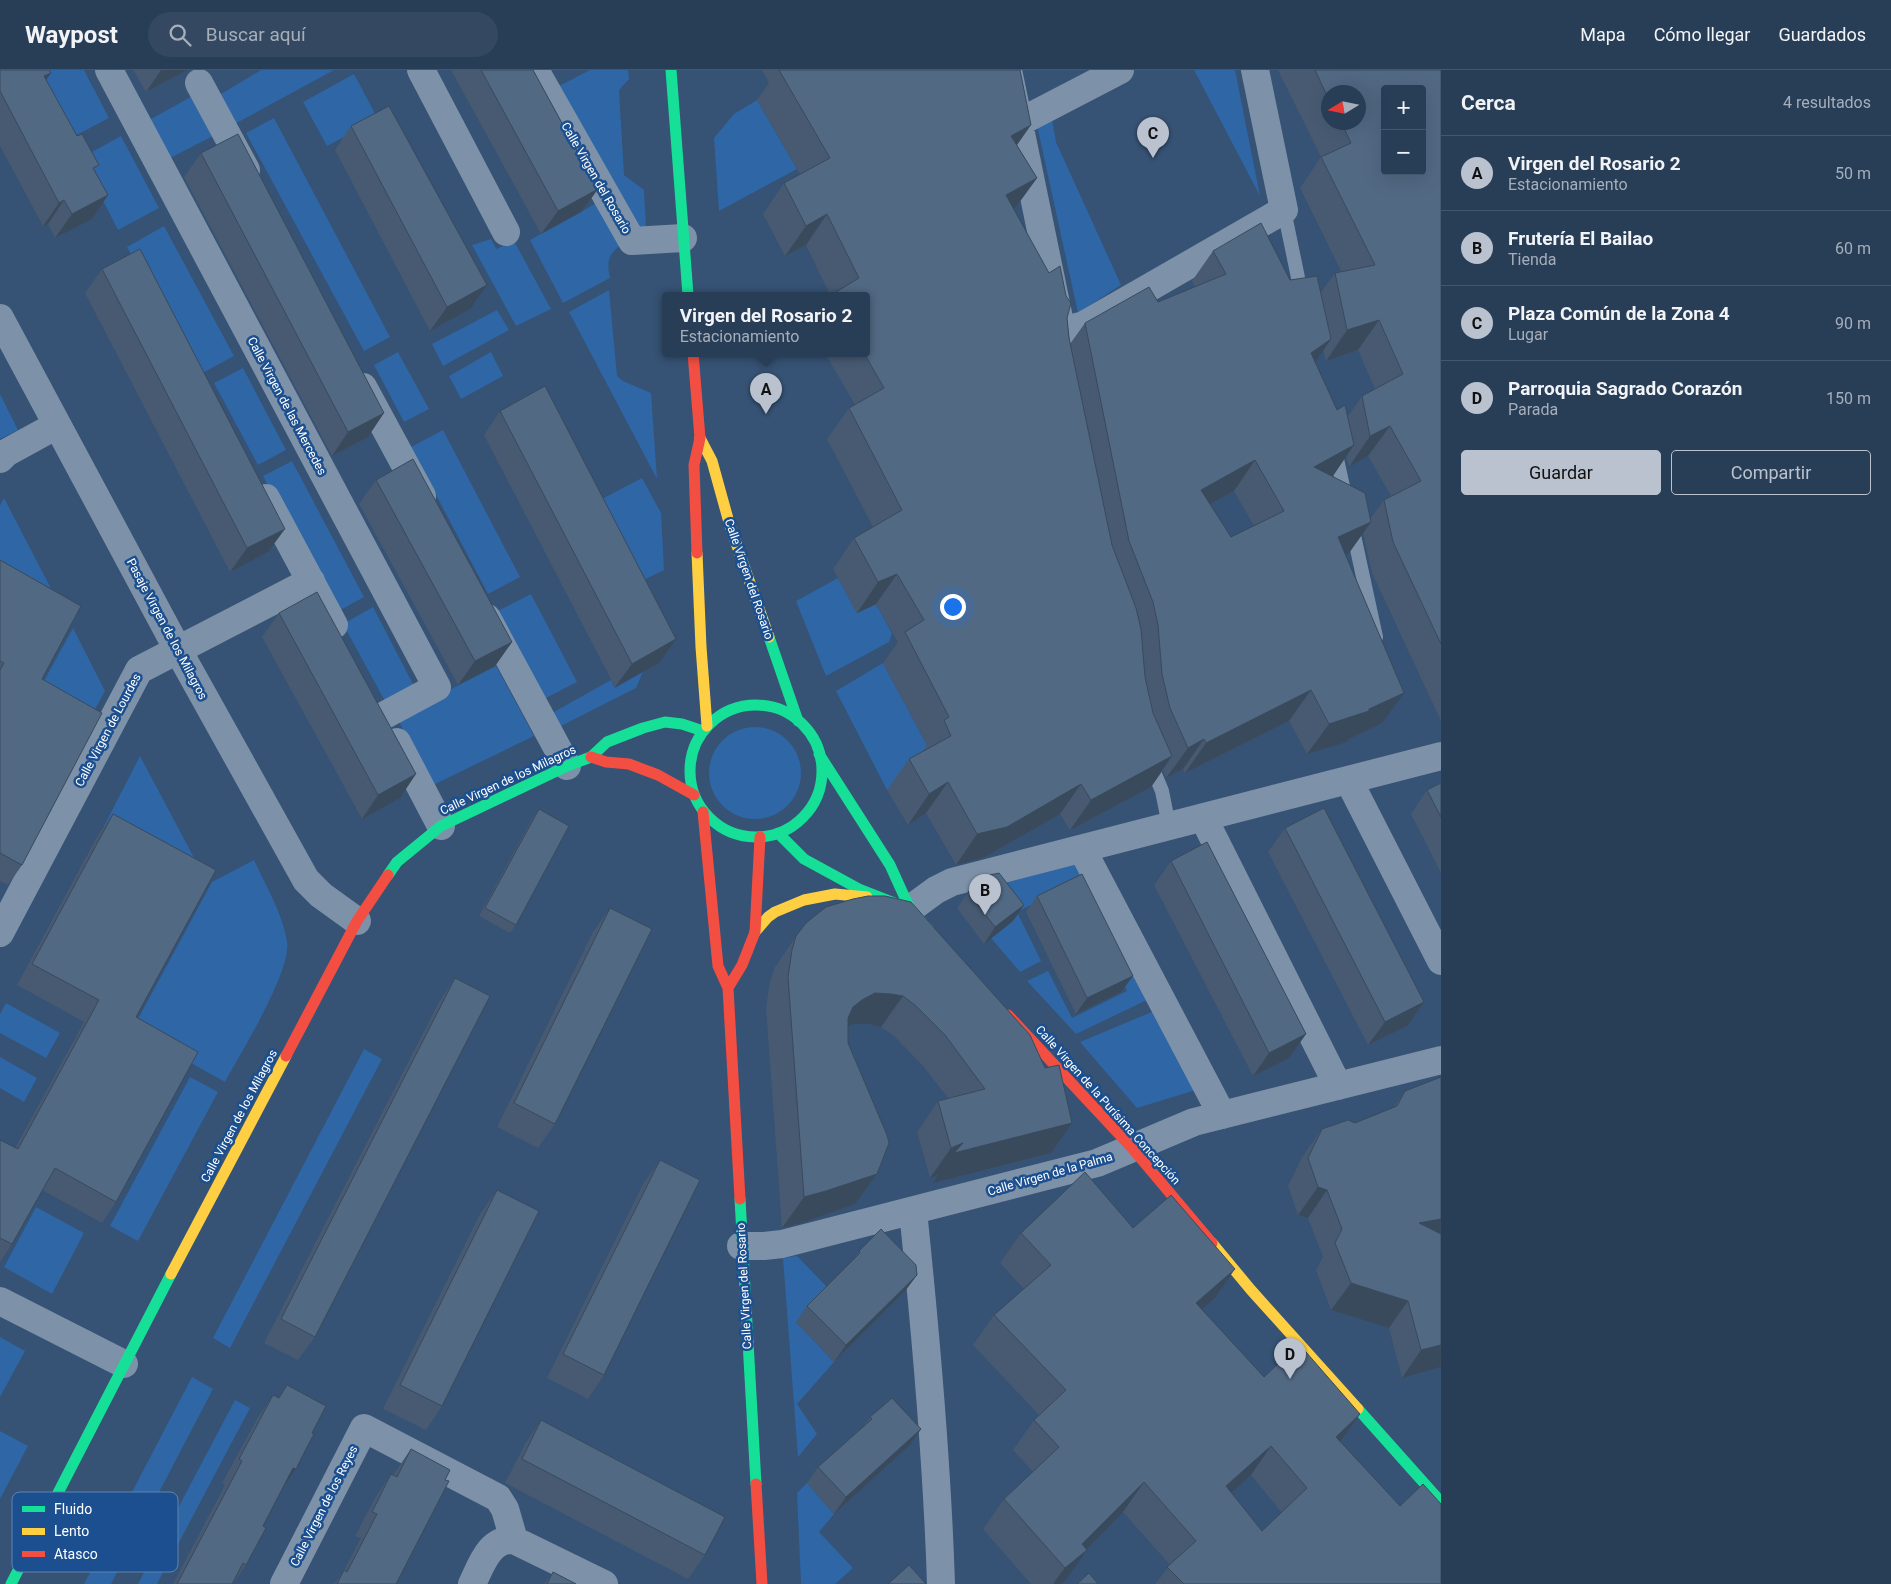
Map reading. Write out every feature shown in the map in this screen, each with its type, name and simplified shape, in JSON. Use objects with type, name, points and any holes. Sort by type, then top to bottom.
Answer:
[{"type":"street","name":"Calle Virgen de las Mercedes","points":[[109,70],[437,687],[383,716]]},
{"type":"street","points":[[421,70],[506,232]]},
{"type":"street","name":"Calle Virgen del Rosario","points":[[535,70],[632,241],[683,238]]},
{"type":"street","points":[[671,70],[688,292]]},
{"type":"street","points":[[1008,70],[1061,332],[1084,325],[1284,210],[1255,70]]},
{"type":"street","points":[[1018,123],[1120,70]]},
{"type":"street","points":[[199,83],[256,189]]},
{"type":"street","name":"Pasaje Virgen de los Milagros","points":[[0,318],[178,650],[306,880],[321,895],[357,921]]},
{"type":"street","name":"Calle Virgen del Rosario","points":[[693,357],[700,438],[694,465],[705,728]]},
{"type":"street","points":[[352,368],[432,515]]},
{"type":"street","points":[[0,459],[6,453],[57,424]]},
{"type":"street","name":"Calle Virgen del Rosario","points":[[700,438],[712,461],[730,526],[798,721]]},
{"type":"street","points":[[254,474],[347,648]]},
{"type":"street","name":"Calle Virgen de Lourdes","points":[[0,933],[139,670],[311,581]]},
{"type":"street","points":[[477,598],[579,761]]},
{"type":"street","points":[[369,691],[441,826]]},
{"type":"street","points":[[819,754],[821,774],[818,793],[809,810],[795,824],[778,834],[752,838],[734,834],[717,825],[703,812],[694,795],[690,773],[693,751],[705,728],[723,714],[741,707],[762,706],[781,710],[798,721],[814,740],[819,754],[890,864],[910,909],[939,941]]},
{"type":"street","name":"Calle Virgen de los Milagros","points":[[58,1492],[357,921],[397,862],[441,826],[579,761],[606,742],[665,722],[705,728]]},
{"type":"street","points":[[910,909],[936,890],[952,882],[1441,756]]},
{"type":"street","name":"Calle Virgen de los Milagros","points":[[579,761],[629,764],[658,774],[694,795]]},
{"type":"street","points":[[1349,781],[1441,961]]},
{"type":"street","name":"Calle Virgen del Rosario","points":[[703,812],[718,966],[728,988],[741,1246],[762,1584]]},
{"type":"street","points":[[1203,817],[1338,1086]]},
{"type":"street","points":[[778,834],[804,859],[874,895],[910,909]]},
{"type":"street","points":[[728,988],[742,965],[755,932],[760,837]]},
{"type":"street","points":[[1082,849],[1222,1115]]},
{"type":"street","points":[[755,932],[768,917],[781,909],[809,900],[846,894],[858,898],[874,895]]},
{"type":"street","name":"Calle Virgen de la Purísima Concepción","points":[[999,1005],[1132,1148],[1251,1290],[1441,1502]]},
{"type":"street","name":"Calle Virgen de la Palma","points":[[741,1246],[782,1244],[1097,1163],[1194,1122],[1441,1060]]},
{"type":"street","points":[[913,1211],[932,1408],[942,1584]]},
{"type":"street","points":[[0,1302],[124,1364]]},
{"type":"street","name":"Calle Virgen de los Reyes","points":[[284,1584],[364,1428],[498,1498],[505,1509],[514,1540]]},
{"type":"street","points":[[472,1584],[490,1550],[498,1542],[506,1539],[514,1540],[604,1584]]},
{"type":"street","name":"Calle Virgen de los Milagros","points":[[11,1584],[17,1572]]},
{"type":"lane","points":[[1284,210],[1305,309]]},
{"type":"lane","points":[[1333,439],[1380,652]]},
{"type":"lane","points":[[1144,751],[1162,791],[1169,826]]},
{"type":"shaded area","points":[[33,70],[84,70],[109,118],[69,139]]},
{"type":"shaded area","points":[[261,70],[334,70],[231,126],[216,97]]},
{"type":"shaded area","points":[[590,70],[628,70],[629,79],[619,90],[624,175],[644,190],[646,228],[636,235],[559,86]]},
{"type":"shaded area","points":[[1194,70],[1235,70],[1260,196]]},
{"type":"shaded area","points":[[354,74],[378,119],[327,146],[303,102]]},
{"type":"shaded area","points":[[198,93],[219,133],[170,158],[149,120]]},
{"type":"shaded area","points":[[757,100],[797,169],[719,211],[714,138],[734,114]]},
{"type":"shaded area","points":[[274,118],[390,337],[364,351],[246,133]]},
{"type":"shaded area","points":[[1052,119],[1056,142],[1121,285],[1078,313],[1037,125]]},
{"type":"shaded area","points":[[121,136],[159,208],[118,230],[81,158]]},
{"type":"shaded area","points":[[601,200],[625,242],[610,257],[608,266],[610,278],[563,303],[530,240]]},
{"type":"shaded area","points":[[164,226],[234,356],[197,376],[127,247]]},
{"type":"shaded area","points":[[491,239],[496,249],[514,241],[551,309],[516,326],[472,245]]},
{"type":"shaded area","points":[[609,290],[617,376],[623,381],[651,393],[657,479],[569,312]]},
{"type":"shaded area","points":[[497,310],[509,330],[443,366],[432,344]]},
{"type":"shaded area","points":[[398,352],[429,409],[404,422],[374,365]]},
{"type":"shaded area","points":[[491,352],[503,376],[461,399],[449,376]]},
{"type":"shaded area","points":[[243,368],[286,450],[258,465],[214,383]]},
{"type":"shaded area","points":[[0,394],[18,430],[0,439]]},
{"type":"shaded area","points":[[443,430],[520,577],[488,594],[411,447]]},
{"type":"shaded area","points":[[292,461],[364,597],[335,613],[263,476]]},
{"type":"shaded area","points":[[642,478],[661,513],[664,570],[623,590],[581,510]]},
{"type":"shaded area","points":[[4,498],[58,602],[0,569],[0,505]]},
{"type":"shaded area","points":[[838,578],[857,613],[876,604],[892,633],[889,642],[826,676],[796,601]]},
{"type":"shaded area","points":[[531,594],[577,682],[544,699],[498,611]]},
{"type":"shaded area","points":[[373,607],[415,688],[386,703],[343,624]]},
{"type":"shaded area","points":[[73,628],[105,691],[90,718],[39,690]]},
{"type":"shaded area","points":[[883,663],[928,747],[930,766],[887,790],[836,691]]},
{"type":"shaded area","points":[[496,666],[534,736],[431,786],[397,717]]},
{"type":"shaded area","points":[[643,672],[636,688],[559,727],[552,713],[611,680],[615,688]]},
{"type":"shaded area","points":[[755,727],[773,731],[788,740],[797,755],[801,773],[797,791],[788,806],[773,815],[755,819],[737,815],[722,806],[713,791],[709,773],[713,755],[722,740],[737,731]]},
{"type":"shaded area","points":[[140,756],[199,867],[196,873],[104,826]]},
{"type":"shaded area","points":[[254,860],[273,899],[285,930],[287,941],[286,954],[282,971],[264,1012],[225,1082],[132,1030],[212,882]]},
{"type":"shaded area","points":[[1076,860],[1110,923],[1073,884],[1017,912],[1041,961],[1020,972],[991,938],[1012,921],[985,886]]},
{"type":"shaded area","points":[[1117,940],[1147,1000],[1076,1034],[1027,981],[1048,971],[1072,1018],[1127,991],[1106,947]]},
{"type":"shaded area","points":[[6,1003],[60,1033],[46,1058],[0,1033],[0,1014]]},
{"type":"shaded area","points":[[1154,1011],[1196,1090],[1137,1108],[1080,1042]]},
{"type":"shaded area","points":[[364,1049],[382,1059],[230,1348],[213,1338]]},
{"type":"shaded area","points":[[0,1057],[37,1078],[24,1102],[0,1088]]},
{"type":"shaded area","points":[[190,1077],[218,1092],[138,1241],[110,1226]]},
{"type":"shaded area","points":[[36,1207],[84,1233],[52,1294],[4,1267]]},
{"type":"shaded area","points":[[797,1256],[828,1288],[796,1322],[834,1362],[797,1404],[817,1434],[798,1457],[783,1258]]},
{"type":"shaded area","points":[[0,1337],[25,1351],[0,1397]]},
{"type":"shaded area","points":[[192,1377],[213,1389],[159,1492],[132,1492]]},
{"type":"shaded area","points":[[235,1400],[250,1408],[178,1544],[178,1508]]},
{"type":"shaded area","points":[[0,1431],[28,1446],[0,1499]]},
{"type":"shaded area","points":[[807,1483],[834,1514],[819,1532],[853,1568],[835,1584],[801,1584],[797,1493]]},
{"type":"shaded area","points":[[90,1572],[117,1572],[111,1584],[84,1584]]},
{"type":"shaded area","points":[[144,1572],[163,1572],[157,1584],[138,1584]]},
{"type":"building","points":[[0,70],[49,70],[51,73],[44,76],[77,136],[82,134],[99,165],[93,168],[108,195],[72,214],[64,200],[59,203],[0,91]]},
{"type":"building","points":[[481,70],[533,70],[598,189],[558,211]]},
{"type":"building","points":[[779,70],[1020,70],[1031,125],[1011,136],[1037,178],[1006,195],[1049,273],[1060,266],[1066,296],[1071,303],[1067,318],[1069,338],[1112,545],[1136,608],[1141,629],[1145,677],[1153,713],[1172,756],[1091,800],[1081,784],[1007,827],[977,834],[948,782],[929,794],[909,759],[951,736],[944,720],[949,717],[905,632],[924,620],[897,574],[878,582],[854,538],[902,510],[849,408],[884,388],[866,357],[870,357],[870,292],[836,292],[859,278],[827,214],[806,226],[784,183],[830,158]]},
{"type":"building","points":[[1315,70],[1441,70],[1441,644],[1393,542],[1384,500],[1421,481],[1390,426],[1370,436],[1362,396],[1403,374],[1379,320],[1347,330],[1335,273],[1375,265],[1321,157],[1351,143],[1345,130],[1366,130],[1366,85],[1322,85]]},
{"type":"building","points":[[389,106],[487,285],[447,307],[351,126]]},
{"type":"building","points":[[238,134],[384,413],[348,432],[201,153]]},
{"type":"building","points":[[1261,223],[1290,280],[1317,276],[1331,339],[1311,353],[1337,410],[1345,405],[1354,445],[1314,467],[1365,493],[1371,522],[1338,537],[1404,693],[1369,709],[1369,711],[1329,724],[1311,690],[1206,743],[1204,739],[1188,748],[1170,708],[1162,674],[1158,625],[1153,602],[1129,541],[1085,323],[1149,287],[1158,302],[1226,274],[1213,251]],"holes":[[[1255,460],[1284,511],[1231,537],[1201,490]]]},
{"type":"building","points":[[140,249],[285,529],[247,548],[102,269]]},
{"type":"building","points":[[545,386],[676,639],[632,664],[500,411]]},
{"type":"building","points":[[413,459],[512,642],[475,661],[376,480]]},
{"type":"building","points":[[0,560],[81,606],[42,679],[102,713],[22,865],[0,853],[0,670],[4,663],[0,661]]},
{"type":"building","points":[[317,592],[416,774],[378,795],[279,613]]},
{"type":"building","points":[[1441,783],[1441,817],[1427,790]]},
{"type":"building","points":[[1324,808],[1424,1002],[1385,1022],[1285,828]]},
{"type":"building","points":[[539,809],[569,826],[516,925],[485,908]]},
{"type":"building","points":[[113,814],[216,870],[136,1017],[198,1052],[116,1202],[55,1168],[12,1244],[0,1238],[0,1140],[18,1149],[99,1000],[32,964]]},
{"type":"building","points":[[1207,842],[1306,1034],[1269,1053],[1171,861]]},
{"type":"building","points":[[999,873],[1024,905],[995,927],[968,892],[990,875]]},
{"type":"building","points":[[1082,874],[1133,976],[1087,998],[1037,896]]},
{"type":"building","points":[[868,896],[885,896],[911,902],[1030,1035],[1045,1068],[1059,1065],[1072,1123],[954,1153],[963,1143],[951,1148],[938,1101],[985,1089],[945,1035],[916,1006],[903,996],[875,993],[853,1007],[848,1018],[848,1043],[889,1143],[877,1174],[804,1197],[788,977],[792,950],[796,936],[806,923],[826,907]]},
{"type":"building","points":[[610,908],[652,929],[555,1124],[514,1103]]},
{"type":"building","points":[[455,978],[490,996],[315,1337],[281,1319]]},
{"type":"building","points":[[1441,1077],[1441,1219],[1419,1223],[1441,1234],[1441,1345],[1421,1350],[1408,1301],[1351,1283],[1335,1243],[1342,1229],[1327,1190],[1318,1187],[1308,1158],[1322,1129],[1348,1120],[1355,1123],[1397,1106],[1405,1091]]},
{"type":"building","points":[[660,1160],[700,1180],[604,1375],[563,1354]]},
{"type":"building","points":[[1085,1172],[1133,1228],[1171,1195],[1235,1269],[1196,1303],[1264,1377],[1299,1344],[1360,1414],[1336,1437],[1400,1506],[1423,1484],[1441,1504],[1441,1584],[1184,1584],[1167,1567],[1196,1541],[1144,1482],[1082,1544],[1087,1550],[1065,1568],[1004,1499],[1059,1447],[1034,1420],[1066,1390],[994,1315],[1051,1265],[1021,1233]],"holes":[[[1271,1446],[1307,1488],[1262,1531],[1226,1486]]]},
{"type":"building","points":[[497,1190],[539,1211],[442,1406],[400,1385]]},
{"type":"building","points":[[881,1229],[916,1265],[917,1275],[846,1345],[807,1306]]},
{"type":"building","points":[[287,1385],[326,1406],[296,1469],[293,1468],[263,1526],[266,1528],[246,1565],[243,1563],[232,1584],[177,1584],[242,1461],[239,1459],[273,1395],[279,1398]]},
{"type":"building","points":[[892,1398],[921,1429],[846,1497],[818,1467],[872,1419],[870,1417]]},
{"type":"building","points":[[541,1420],[725,1517],[705,1555],[522,1459]]},
{"type":"building","points":[[411,1449],[450,1470],[445,1480],[449,1481],[396,1584],[337,1584],[344,1570],[347,1572],[377,1514],[372,1512],[391,1474],[397,1477]]},
{"type":"building","points":[[909,1565],[926,1584],[888,1584]]},
{"type":"building","points":[[553,1572],[576,1584],[547,1584]]},
{"type":"building","points":[[1089,1573],[1098,1584],[1077,1584]]},
{"type":"traffic: fast","points":[[671,70],[688,292]]},
{"type":"traffic: fast","points":[[769,637],[798,721]]},
{"type":"traffic: fast","points":[[756,705],[781,710],[792,716],[802,725],[811,735],[817,746],[822,771],[817,796],[811,807],[802,817],[792,826],[781,832],[756,837],[731,832],[720,826],[710,817],[701,807],[695,796],[690,771],[695,746],[701,735],[710,725],[720,716],[731,710],[756,705]]},
{"type":"traffic: fast","points":[[388,875],[397,862],[441,826],[567,766],[591,757],[607,742],[665,722],[682,724],[703,731]]},
{"type":"traffic: fast","points":[[819,754],[890,865],[910,909],[929,930]]},
{"type":"traffic: fast","points":[[778,833],[804,859],[859,889],[910,909]]},
{"type":"traffic: fast","points":[[740,1199],[756,1484]]},
{"type":"traffic: fast","points":[[58,1492],[171,1274]]},
{"type":"traffic: fast","points":[[1358,1409],[1441,1502]]},
{"type":"traffic: fast","points":[[11,1584],[17,1572]]},
{"type":"traffic: slow","points":[[700,438],[712,461],[730,526],[769,637]]},
{"type":"traffic: slow","points":[[697,553],[707,726]]},
{"type":"traffic: slow","points":[[755,932],[775,912],[804,900],[835,894],[867,897]]},
{"type":"traffic: slow","points":[[171,1274],[286,1056]]},
{"type":"traffic: slow","points":[[1212,1243],[1251,1290],[1358,1409]]},
{"type":"traffic: jam","points":[[693,357],[700,438],[694,465],[697,553]]},
{"type":"traffic: jam","points":[[591,757],[606,762],[629,764],[658,775],[694,795]]},
{"type":"traffic: jam","points":[[703,812],[718,966],[728,988],[740,1199]]},
{"type":"traffic: jam","points":[[728,988],[742,965],[755,932],[760,837]]},
{"type":"traffic: jam","points":[[286,1056],[357,921],[388,875]]},
{"type":"traffic: jam","points":[[1008,1015],[1132,1148],[1212,1243]]},
{"type":"traffic: jam","points":[[756,1484],[762,1584]]},
{"type":"place","name":"Plaza Común de la Zona 4","points":[[1153,158]]},
{"type":"place","name":"Virgen del Rosario 2","points":[[766,414]]},
{"type":"place","name":"Frutería El Bailao","points":[[985,915]]},
{"type":"place","name":"Parroquia Sagrado Corazón","points":[[1290,1379]]}]
